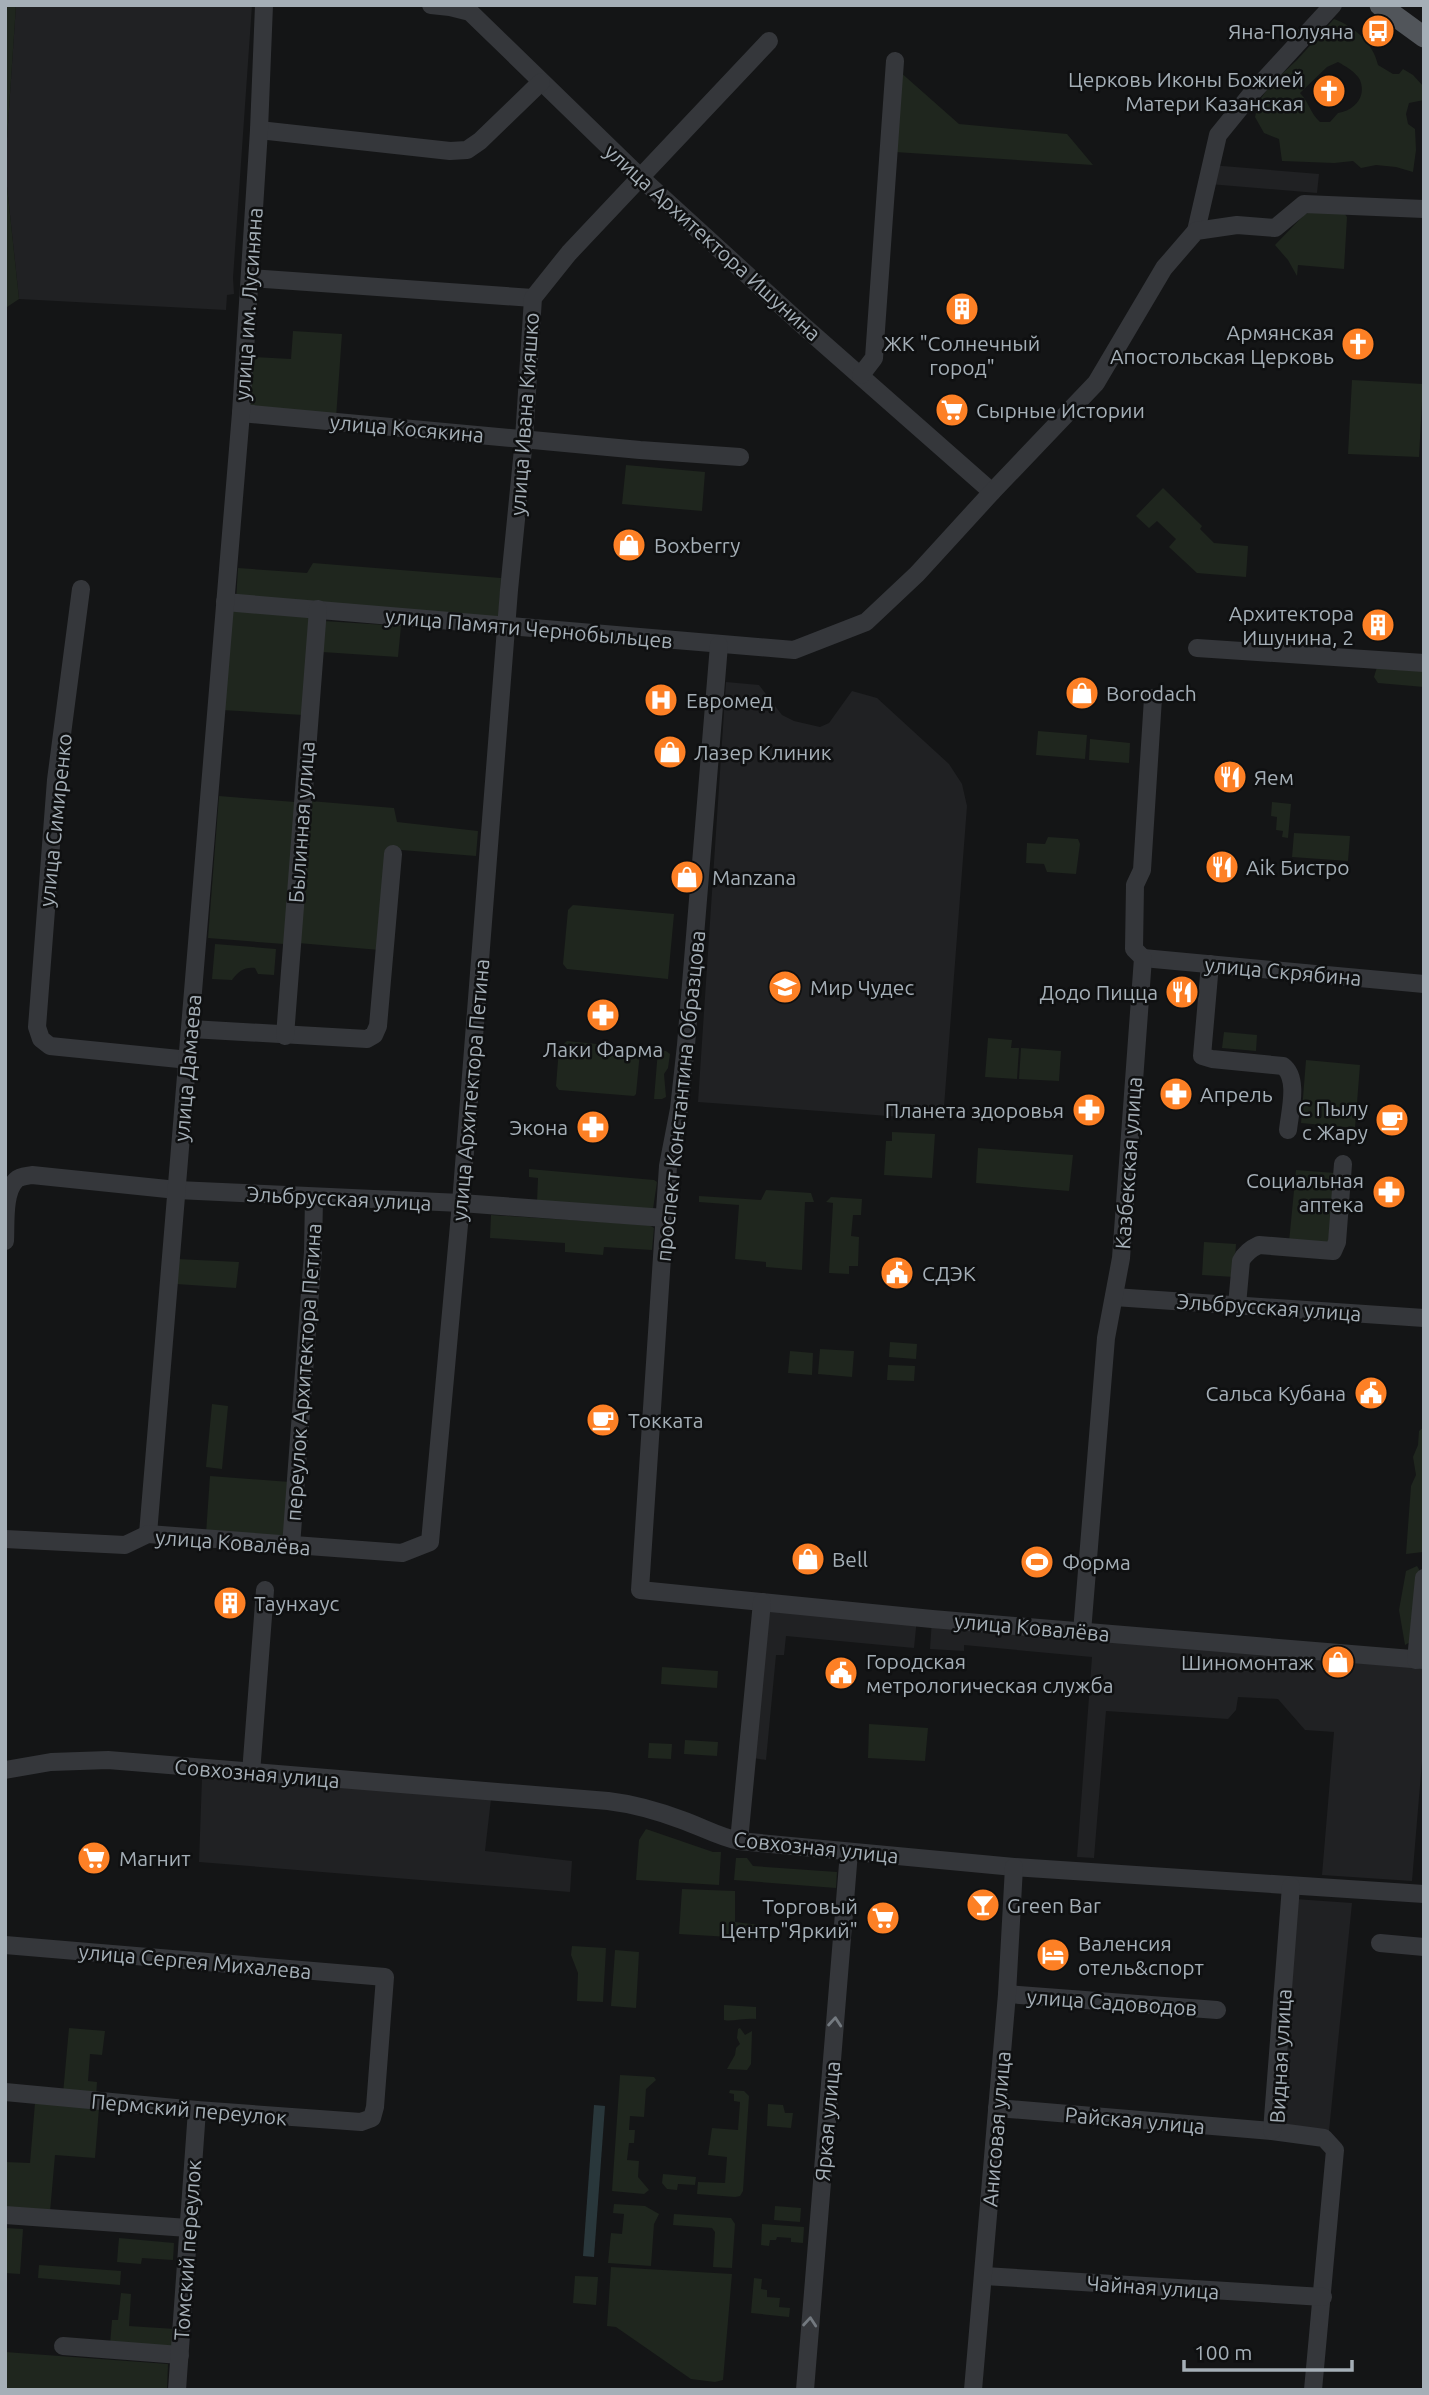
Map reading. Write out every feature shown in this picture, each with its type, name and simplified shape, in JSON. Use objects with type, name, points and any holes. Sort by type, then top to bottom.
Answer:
[{"type":"main road","points":[[1380,5],[1424,37]]},
{"type":"street","name":"улица им. Лусиняна","points":[[225,602],[250,278],[264,5]]},
{"type":"street","name":"улица Архитектора Ишунина","points":[[431,5],[470,12],[641,178],[992,492]]},
{"type":"street","points":[[1333,5],[1253,92],[1218,135],[1196,231],[1237,225],[1275,228],[1304,204],[1424,209]]},
{"type":"street","name":"улица Ивана Кияшко","points":[[507,626],[524,439],[533,298],[569,253],[769,41]]},
{"type":"street","points":[[860,375],[874,358],[895,61]]},
{"type":"street","points":[[259,130],[450,151],[467,150],[480,141],[541,82]]},
{"type":"street","name":"улица Памяти Чернобыльцев","points":[[225,602],[794,650],[831,636],[866,622],[878,612],[1096,383],[1164,268],[1196,231]]},
{"type":"street","points":[[250,278],[533,298]]},
{"type":"street","name":"улица Косякина","points":[[241,413],[740,457]]},
{"type":"street","name":"улица Симиренко","points":[[81,589],[56,780],[37,1027],[41,1039],[50,1046],[189,1060]]},
{"type":"street","name":"улица Дамаева","points":[[148,1534],[225,602]]},
{"type":"street","name":"Былинная улица","points":[[285,1036],[318,609]]},
{"type":"street","name":"улица Архитектора Петина","points":[[419,1546],[430,1542],[461,1203],[507,626]]},
{"type":"street","name":"проспект Константина Образцова","points":[[640,1590],[668,1166],[679,1109],[689,1020],[719,645]]},
{"type":"street","points":[[1197,648],[1424,663]]},
{"type":"street","name":"Казбекская улица","points":[[1082,1632],[1106,1338],[1121,1258],[1143,958],[1134,949],[1135,885],[1142,870],[1153,698]]},
{"type":"street","points":[[191,1029],[367,1040],[374,1035],[378,1026],[393,854]]},
{"type":"street","name":"улица Скрябина","points":[[1143,958],[1424,984]]},
{"type":"street","points":[[1210,964],[1202,1056],[1207,1059],[1283,1066],[1287,1069],[1292,1077],[1289,1130]]},
{"type":"street","points":[[1237,1305],[1241,1261],[1243,1255],[1254,1247],[1259,1245],[1333,1251],[1337,1242],[1343,1164]]},
{"type":"street","name":"Эльбрусская улица","points":[[5,1241],[8,1196],[15,1181],[32,1175],[177,1190],[461,1203],[665,1218]]},
{"type":"street","name":"переулок Архитектора Петина","points":[[291,1546],[313,1252],[314,1198]]},
{"type":"street","name":"Эльбрусская улица","points":[[1114,1297],[1424,1318]]},
{"type":"street","name":"улица Ковалёва","points":[[5,1539],[125,1545],[148,1534],[401,1553],[419,1546]]},
{"type":"street","points":[[1420,1660],[1424,1578]]},
{"type":"street","points":[[251,1773],[265,1590]]},
{"type":"street","name":"улица Ковалёва","points":[[640,1590],[1082,1632],[1420,1660]]},
{"type":"street","points":[[739,1841],[762,1602]]},
{"type":"street","name":"Совхозная улица","points":[[5,1770],[84,1759],[633,1804],[739,1841],[1014,1867],[1424,1894]]},
{"type":"street","name":"Яркая улица","points":[[805,2390],[849,1852]]},
{"type":"street","name":"Анисовая улица","points":[[973,2390],[1007,1994],[1014,1867]]},
{"type":"street","name":"Видная улица","points":[[1291,1885],[1272,2131],[1324,2138],[1335,2150],[1313,2390]]},
{"type":"street","points":[[1380,1943],[1424,1947]]},
{"type":"street","name":"улица Сергея Михалева","points":[[5,1945],[385,1977],[372,2118]]},
{"type":"street","name":"улица Садоводов","points":[[1007,1994],[1217,2010]]},
{"type":"street","name":"Пермский переулок","points":[[5,2092],[361,2122],[372,2118]]},
{"type":"street","name":"Райская улица","points":[[998,2108],[1272,2131]]},
{"type":"street","name":"Томский переулок","points":[[177,2390],[197,2110]]},
{"type":"street","points":[[5,2215],[188,2228]]},
{"type":"street","name":"Чайная улица","points":[[984,2276],[1323,2297]]},
{"type":"street","points":[[63,2346],[180,2355]]},
{"type":"shaded area","points":[[5,5],[16,5],[5,168]]},
{"type":"shaded area","points":[[16,5],[252,5],[234,294],[227,295],[226,310],[19,299],[5,168]]},
{"type":"shaded area","points":[[1334,19],[1349,26],[1362,37],[1376,57],[1378,65],[1393,74],[1399,74],[1403,69],[1413,75],[1424,87],[1424,100],[1409,103],[1406,114],[1408,124],[1415,129],[1413,172],[1376,165],[1361,168],[1353,161],[1282,161],[1279,139],[1264,133],[1255,117],[1259,101],[1271,84]],"holes":[[[1338,62],[1360,80],[1362,92],[1349,110],[1338,113],[1330,122],[1320,122],[1300,93],[1327,67]]]},
{"type":"shaded area","points":[[899,71],[959,124],[1067,134],[1093,165],[895,152]]},
{"type":"shaded area","points":[[1210,165],[1319,174],[1317,193],[1209,184]]},
{"type":"shaded area","points":[[5,168],[19,299],[7,307],[5,386]]},
{"type":"shaded area","points":[[1314,211],[1344,213],[1347,217],[1344,269],[1298,265],[1297,276],[1275,245],[1305,214]]},
{"type":"shaded area","points":[[293,331],[342,334],[336,418],[249,412],[252,357],[291,359]]},
{"type":"shaded area","points":[[1352,380],[1423,384],[1419,457],[1348,454]]},
{"type":"shaded area","points":[[626,465],[705,472],[702,511],[622,504]]},
{"type":"shaded area","points":[[1163,488],[1202,526],[1200,529],[1214,543],[1248,546],[1246,577],[1197,573],[1169,547],[1176,539],[1157,521],[1149,528],[1136,516]]},
{"type":"shaded area","points":[[313,563],[501,578],[498,622],[236,601],[238,568],[307,573]]},
{"type":"shaded area","points":[[229,611],[310,616],[303,715],[222,710]]},
{"type":"shaded area","points":[[324,621],[401,626],[398,657],[322,652]]},
{"type":"shaded area","points":[[1377,667],[1424,669],[1424,687],[1378,683],[1374,677]]},
{"type":"shaded area","points":[[726,682],[759,685],[782,715],[794,721],[820,727],[829,723],[852,691],[877,698],[949,764],[962,784],[967,806],[943,1120],[698,1102]]},
{"type":"shaded area","points":[[1038,731],[1087,735],[1085,759],[1036,755]]},
{"type":"shaded area","points":[[1090,739],[1130,743],[1129,763],[1089,760]]},
{"type":"shaded area","points":[[219,796],[295,802],[284,944],[208,938]]},
{"type":"shaded area","points":[[310,801],[394,808],[397,822],[478,831],[476,856],[389,849],[380,950],[298,943]]},
{"type":"shaded area","points":[[1272,802],[1291,804],[1288,838],[1282,837],[1283,831],[1276,830],[1277,817],[1271,816]]},
{"type":"shaded area","points":[[1294,833],[1350,836],[1348,861],[1292,857]]},
{"type":"shaded area","points":[[1048,837],[1078,839],[1080,844],[1076,874],[1047,872],[1044,864],[1026,863],[1027,843],[1045,844]]},
{"type":"shaded area","points":[[573,905],[674,914],[668,979],[567,969],[563,964],[568,910]]},
{"type":"shaded area","points":[[215,944],[276,949],[274,975],[258,974],[255,968],[248,968],[232,980],[212,979]]},
{"type":"shaded area","points":[[1224,1032],[1257,1035],[1256,1051],[1222,1048]]},
{"type":"shaded area","points":[[988,1038],[1012,1040],[1011,1048],[1019,1048],[1017,1079],[985,1077]]},
{"type":"shaded area","points":[[567,1041],[637,1048],[640,1052],[636,1094],[634,1096],[559,1090],[556,1086],[559,1048]]},
{"type":"shaded area","points":[[1021,1048],[1061,1051],[1059,1081],[1019,1079]]},
{"type":"shaded area","points":[[658,1050],[670,1054],[668,1068],[664,1074],[666,1097],[654,1099]]},
{"type":"shaded area","points":[[1306,1060],[1360,1065],[1355,1128],[1301,1123]]},
{"type":"shaded area","points":[[892,1132],[935,1134],[932,1178],[884,1175],[886,1141],[892,1141]]},
{"type":"shaded area","points":[[978,1148],[1073,1155],[1069,1191],[976,1183]]},
{"type":"shaded area","points":[[529,1169],[654,1180],[657,1182],[653,1209],[537,1203],[538,1178],[529,1177]]},
{"type":"shaded area","points":[[1296,1170],[1335,1173],[1328,1246],[1289,1242]]},
{"type":"shaded area","points":[[766,1190],[811,1193],[814,1202],[805,1202],[802,1270],[766,1267],[766,1262],[735,1259],[739,1205],[699,1202],[699,1196],[761,1200]]},
{"type":"shaded area","points":[[831,1197],[862,1199],[861,1215],[853,1215],[851,1236],[859,1237],[858,1266],[849,1266],[849,1274],[829,1273],[833,1203],[826,1202]]},
{"type":"shaded area","points":[[491,1215],[649,1225],[654,1228],[652,1250],[604,1247],[603,1255],[565,1252],[565,1243],[490,1238]]},
{"type":"shaded area","points":[[1204,1242],[1236,1244],[1234,1277],[1202,1275]]},
{"type":"shaded area","points":[[177,1259],[239,1262],[236,1288],[176,1284]]},
{"type":"shaded area","points":[[890,1342],[917,1344],[916,1359],[889,1357]]},
{"type":"shaded area","points":[[820,1349],[854,1351],[852,1377],[818,1374]]},
{"type":"shaded area","points":[[790,1351],[813,1353],[812,1375],[788,1373]]},
{"type":"shaded area","points":[[888,1365],[915,1366],[914,1381],[887,1380]]},
{"type":"shaded area","points":[[212,1404],[228,1406],[222,1469],[206,1467]]},
{"type":"shaded area","points":[[1424,1427],[1424,1555],[1423,1552],[1406,1554],[1411,1486],[1416,1475],[1413,1457],[1418,1445],[1419,1431]]},
{"type":"shaded area","points":[[210,1476],[290,1482],[286,1540],[206,1534]]},
{"type":"shaded area","points":[[1417,1566],[1420,1571],[1412,1641],[1405,1645],[1399,1610],[1406,1571]]},
{"type":"shaded area","points":[[762,1602],[917,1618],[914,1648],[786,1636],[784,1655],[776,1655],[766,1760],[747,1757]]},
{"type":"shaded area","points":[[932,1619],[1424,1665],[1424,1738],[1412,1881],[1322,1875],[1334,1732],[1305,1730],[1278,1699],[1238,1697],[1236,1710],[1228,1719],[1106,1711],[1094,1858],[1077,1857],[1092,1657],[964,1645],[964,1651],[930,1649]]},
{"type":"shaded area","points":[[662,1667],[718,1671],[717,1688],[661,1684]]},
{"type":"shaded area","points":[[869,1724],[928,1728],[925,1761],[868,1758]]},
{"type":"shaded area","points":[[685,1740],[718,1742],[717,1756],[684,1754]]},
{"type":"shaded area","points":[[649,1743],[672,1744],[671,1759],[648,1758]]},
{"type":"shaded area","points":[[202,1778],[246,1779],[491,1799],[485,1851],[572,1861],[570,1892],[199,1862]]},
{"type":"shaded area","points":[[646,1829],[713,1852],[721,1852],[719,1885],[636,1880],[639,1840]]},
{"type":"shaded area","points":[[736,1858],[747,1858],[753,1866],[837,1872],[836,1888],[734,1880]]},
{"type":"shaded area","points":[[682,1889],[735,1891],[735,1922],[768,1926],[766,1939],[679,1934]]},
{"type":"shaded area","points":[[1295,1899],[1352,1903],[1329,2131],[1280,2126]]},
{"type":"shaded area","points":[[572,1946],[606,1948],[603,2002],[577,2001],[578,1973],[571,1955]]},
{"type":"shaded area","points":[[615,1950],[639,1952],[636,2008],[611,2006]]},
{"type":"shaded area","points":[[724,2005],[756,2007],[756,2019],[724,2020]]},
{"type":"shaded area","points":[[69,2028],[105,2031],[102,2055],[90,2054],[88,2081],[97,2082],[96,2097],[63,2094]]},
{"type":"shaded area","points":[[740,2028],[745,2035],[752,2031],[751,2064],[747,2070],[727,2069],[740,2044],[737,2038]]},
{"type":"shaded area","points":[[620,2075],[654,2077],[656,2080],[646,2089],[644,2117],[630,2116],[629,2130],[635,2130],[634,2143],[629,2143],[627,2160],[639,2161],[638,2177],[649,2190],[644,2194],[612,2191]]},
{"type":"shaded area","points":[[730,2090],[744,2091],[749,2096],[743,2191],[740,2196],[735,2197],[697,2194],[698,2182],[725,2183],[727,2157],[708,2155],[712,2128],[738,2130],[740,2102],[734,2101],[734,2094],[729,2093]]},
{"type":"shaded area","points":[[35,2103],[99,2108],[95,2158],[55,2155],[50,2212],[5,2208],[5,2162],[30,2163]]},
{"type":"shaded area","points":[[768,2104],[783,2105],[785,2113],[793,2113],[791,2128],[767,2126]]},
{"type":"shaded area","points":[[594,2105],[605,2106],[594,2257],[583,2256]]},
{"type":"shaded area","points":[[663,2174],[696,2177],[695,2185],[678,2184],[677,2190],[667,2189],[662,2183]]},
{"type":"shaded area","points":[[614,2204],[645,2206],[659,2214],[654,2224],[651,2266],[608,2263],[611,2233],[622,2234],[624,2214],[613,2213]]},
{"type":"shaded area","points":[[775,2206],[801,2208],[800,2222],[774,2220]]},
{"type":"shaded area","points":[[674,2214],[731,2218],[735,2224],[732,2268],[713,2267],[715,2232],[712,2228],[673,2225]]},
{"type":"shaded area","points":[[762,2224],[804,2227],[803,2243],[791,2242],[791,2238],[777,2237],[776,2240],[770,2240],[769,2246],[761,2245]]},
{"type":"shaded area","points":[[5,2228],[23,2229],[20,2274],[5,2273]]},
{"type":"shaded area","points":[[119,2238],[174,2243],[173,2260],[142,2258],[141,2264],[117,2262]]},
{"type":"shaded area","points":[[39,2265],[121,2271],[120,2285],[38,2278]]},
{"type":"shaded area","points":[[611,2267],[732,2274],[723,2380],[715,2382],[691,2379],[616,2327],[607,2326]]},
{"type":"shaded area","points":[[575,2276],[598,2277],[596,2305],[573,2303]]},
{"type":"shaded area","points":[[754,2278],[762,2279],[761,2289],[767,2290],[767,2297],[780,2298],[779,2307],[790,2308],[789,2317],[751,2313]]},
{"type":"shaded area","points":[[121,2293],[131,2294],[129,2326],[175,2329],[174,2350],[110,2345],[112,2320],[118,2320]]},
{"type":"shaded area","points":[[5,2352],[168,2364],[167,2390],[5,2390]]},
{"type":"place","name":"Яна-Полуяна","points":[[1378,31]]},
{"type":"place","name":"Церковь Иконы Божией Матери Казанская","points":[[1329,91]]},
{"type":"place","name":"ЖК \"Солнечный город\"","points":[[962,309]]},
{"type":"place","name":"Армянская Апостольская Церковь","points":[[1358,344]]},
{"type":"place","name":"Сырные Истории","points":[[952,410]]},
{"type":"place","name":"Boxberry","points":[[629,545]]},
{"type":"place","name":"Архитектора Ишунина, 2","points":[[1378,625]]},
{"type":"place","name":"Borodach","points":[[1082,693]]},
{"type":"place","name":"Евромед","points":[[661,700]]},
{"type":"place","name":"Лазер Клиник","points":[[670,752]]},
{"type":"place","name":"Яем","points":[[1230,777]]},
{"type":"place","name":"Aik Бистро","points":[[1222,867]]},
{"type":"place","name":"Manzana","points":[[687,877]]},
{"type":"place","name":"Мир Чудес","points":[[785,987]]},
{"type":"place","name":"Додо Пицца","points":[[1182,992]]},
{"type":"place","name":"Лаки Фарма","points":[[603,1015]]},
{"type":"place","name":"Апрель","points":[[1176,1094]]},
{"type":"place","name":"Планета здоровья","points":[[1089,1110]]},
{"type":"place","name":"С Пылу с Жару","points":[[1392,1120]]},
{"type":"place","name":"Экона","points":[[593,1127]]},
{"type":"place","name":"Социальная аптека","points":[[1389,1192]]},
{"type":"place","name":"СДЭК","points":[[897,1273]]},
{"type":"place","name":"Сальса Кубана","points":[[1371,1393]]},
{"type":"place","name":"Токката","points":[[603,1420]]},
{"type":"place","name":"Bell","points":[[808,1559]]},
{"type":"place","name":"Форма","points":[[1037,1562]]},
{"type":"place","name":"Таунхаус","points":[[230,1603]]},
{"type":"place","name":"Шиномонтаж","points":[[1338,1662]]},
{"type":"place","name":"Городская метрологическая служба","points":[[841,1673]]},
{"type":"place","name":"Магнит","points":[[94,1858]]},
{"type":"place","name":"Green Bar","points":[[983,1905]]},
{"type":"place","name":"Торговый Центр\"Яркий\"","points":[[883,1918]]},
{"type":"place","name":"Валенсия отель&спорт","points":[[1053,1955]]}]
